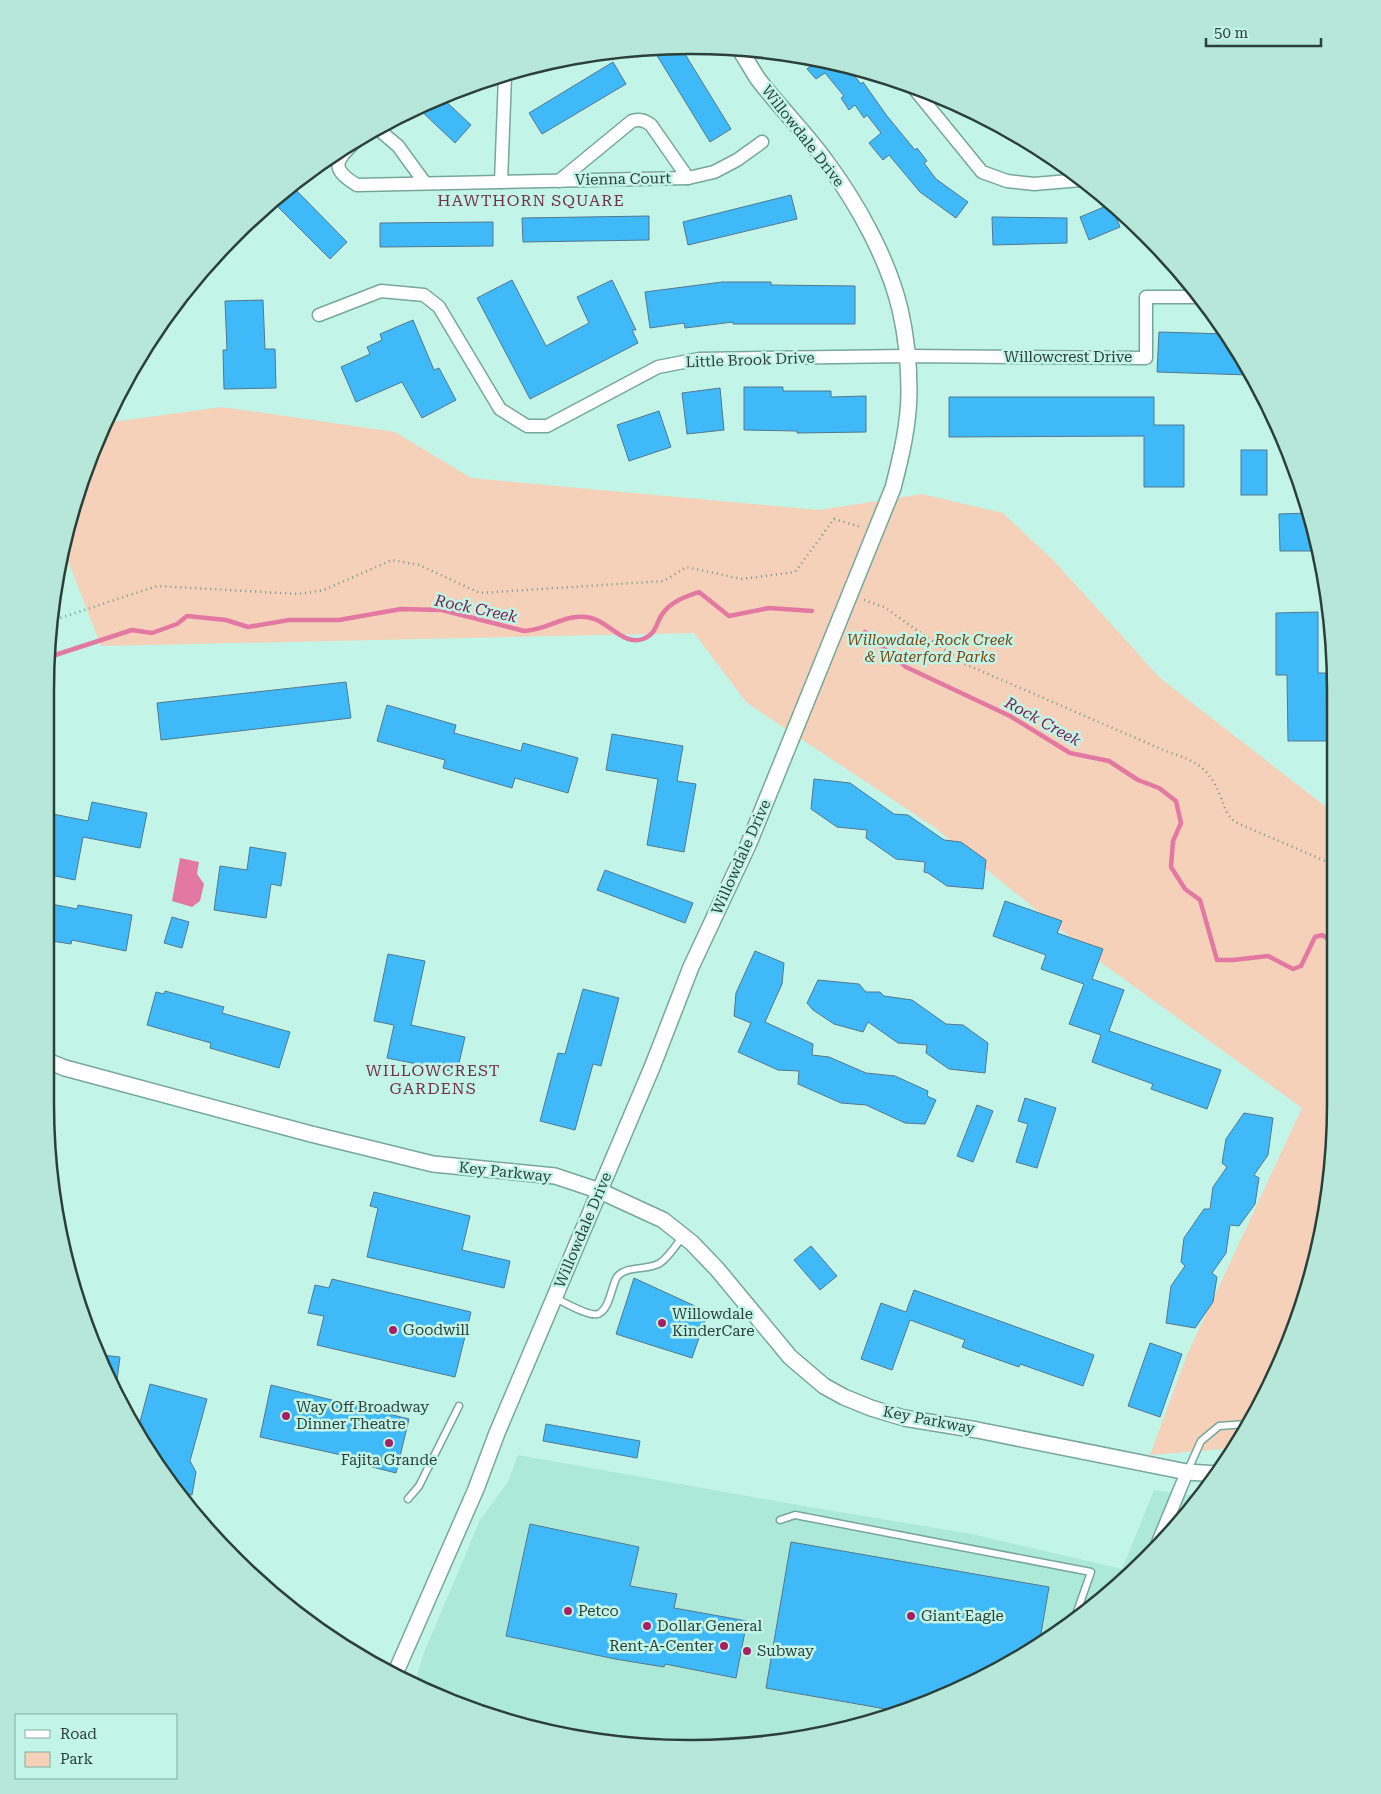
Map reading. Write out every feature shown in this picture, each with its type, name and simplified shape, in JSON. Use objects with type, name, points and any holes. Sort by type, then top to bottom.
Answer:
[{"type":"street","name":"Willowdale Drive","points":[[397,1669],[476,1489],[497,1433],[653,1065],[691,967],[748,843],[893,488],[905,436],[909,393],[907,356],[900,309],[885,265],[856,207],[828,163],[758,79],[744,56]]},
{"type":"street","points":[[502,182],[505,82]]},
{"type":"street","points":[[921,97],[982,172],[1007,181],[1034,184],[1072,181]]},
{"type":"street","name":"Vienna Court","points":[[559,181],[632,121],[639,120],[646,121],[651,125],[688,178]]},
{"type":"street","points":[[383,133],[398,146],[426,183]]},
{"type":"street","name":"Vienna Court","points":[[339,160],[338,164],[343,175],[357,185],[688,178],[714,172],[737,160],[762,142]]},
{"type":"street","name":"Little Brook Drive","points":[[319,315],[382,291],[424,295],[439,307],[500,409],[527,426],[547,426],[658,367],[699,359],[907,356]]},
{"type":"street","name":"Willowcrest Drive","points":[[907,356],[1146,358],[1146,297],[1191,297]]},
{"type":"street","name":"Key Parkway","points":[[54,1063],[311,1134],[433,1164],[555,1176],[600,1191],[663,1220],[683,1236],[717,1269],[790,1357],[824,1386],[844,1397],[904,1418],[977,1430],[1187,1472],[1208,1473]]},
{"type":"street","points":[[1163,1529],[1187,1472]]},
{"type":"lane","points":[[554,1297],[590,1314],[598,1314],[605,1308],[618,1277],[624,1272],[655,1266],[661,1262],[683,1236]]},
{"type":"lane","points":[[408,1499],[419,1486],[459,1406]]},
{"type":"lane","points":[[1187,1472],[1201,1442],[1219,1426],[1240,1425]]},
{"type":"lane","points":[[780,1520],[796,1515],[1092,1572],[1078,1609]]},
{"type":"path","points":[[58,619],[157,586],[299,594],[324,590],[392,560],[419,565],[480,593],[664,581],[686,567],[742,579],[795,572],[834,519],[875,532]]},
{"type":"path","points":[[848,595],[884,607],[964,664],[1168,752],[1189,758],[1208,773],[1227,815],[1235,822],[1327,862]]},
{"type":"shaded area","points":[[180,858],[199,862],[197,874],[204,884],[200,901],[192,907],[172,901]]},
{"type":"shaded area","points":[[518,1455],[972,1534],[1122,1569],[1154,1490],[1193,1495],[1141,1554],[1078,1609],[1009,1655],[972,1675],[934,1692],[855,1719],[774,1735],[690,1740],[607,1735],[526,1719],[447,1692],[416,1678],[423,1655],[480,1520],[508,1482]]},
{"type":"green space","name":"Willowdale, Rock Creek & Waterford Parks","points":[[222,407],[395,432],[471,478],[819,510],[922,494],[1003,513],[1055,562],[1160,678],[1327,808],[1327,1104],[1322,1187],[1306,1268],[1279,1347],[1262,1385],[1225,1449],[1150,1455],[1187,1355],[1302,1108],[1106,966],[934,827],[747,703],[694,633],[101,646],[67,560],[75,526],[88,486],[113,422]]},
{"type":"building","points":[[685,54],[731,129],[710,142],[657,55]]},
{"type":"building","points":[[613,62],[626,84],[542,134],[529,113]]},
{"type":"building","points":[[812,65],[853,75],[861,84],[863,82],[887,116],[915,150],[917,148],[927,161],[924,163],[936,179],[968,202],[956,218],[920,192],[889,155],[883,160],[869,143],[881,133],[867,115],[864,118],[855,105],[849,110],[841,98],[844,96],[825,73],[816,79],[807,69]]},
{"type":"building","points":[[447,102],[471,125],[455,143],[423,113]]},
{"type":"building","points":[[296,191],[347,242],[330,259],[278,207]]},
{"type":"building","points":[[791,195],[797,219],[688,245],[683,222]]},
{"type":"building","points":[[1104,207],[1116,218],[1120,227],[1089,240],[1080,217]]},
{"type":"building","points":[[649,216],[649,240],[523,242],[522,218]]},
{"type":"building","points":[[992,217],[1067,218],[1067,243],[993,245]]},
{"type":"building","points":[[493,222],[493,246],[380,247],[380,223]]},
{"type":"building","points":[[512,280],[546,346],[589,323],[577,297],[612,280],[636,330],[632,330],[638,343],[530,399],[477,298]]},
{"type":"building","points":[[722,282],[771,282],[771,285],[855,286],[855,324],[733,324],[733,322],[685,328],[684,323],[650,328],[645,292]]},
{"type":"building","points":[[263,300],[265,349],[275,349],[276,388],[224,389],[223,350],[227,350],[225,301]]},
{"type":"building","points":[[413,320],[434,370],[439,368],[456,400],[422,418],[402,382],[356,402],[341,367],[370,354],[367,347],[382,340],[380,334]]},
{"type":"building","points":[[1159,332],[1218,334],[1244,375],[1157,372]]},
{"type":"building","points":[[744,387],[783,387],[783,391],[831,391],[831,397],[866,396],[866,432],[797,433],[797,431],[744,430]]},
{"type":"building","points":[[720,388],[724,430],[687,434],[682,393]]},
{"type":"building","points":[[949,397],[1154,397],[1154,425],[1184,425],[1184,487],[1144,487],[1144,436],[949,437]]},
{"type":"building","points":[[659,411],[671,447],[629,461],[617,425]]},
{"type":"building","points":[[1241,450],[1267,450],[1267,495],[1241,495]]},
{"type":"building","points":[[1302,513],[1312,551],[1280,551],[1279,514]]},
{"type":"building","points":[[1318,612],[1318,673],[1326,673],[1327,741],[1288,741],[1287,675],[1276,675],[1276,613]]},
{"type":"building","points":[[346,682],[351,718],[161,740],[157,703]]},
{"type":"building","points":[[387,705],[456,725],[454,733],[521,751],[523,743],[578,758],[568,793],[515,778],[512,788],[443,768],[445,760],[377,741]]},
{"type":"building","points":[[612,734],[683,746],[677,781],[696,784],[684,852],[647,845],[658,779],[606,770]]},
{"type":"building","points":[[814,779],[850,783],[894,814],[908,815],[944,840],[961,842],[986,860],[983,889],[947,886],[924,872],[925,862],[896,859],[866,838],[867,830],[837,827],[811,809]]},
{"type":"building","points":[[92,802],[147,813],[140,848],[83,837],[75,880],[54,876],[54,814],[88,821]]},
{"type":"building","points":[[250,847],[286,853],[281,886],[271,884],[266,918],[214,910],[220,866],[247,870]]},
{"type":"building","points":[[605,870],[693,903],[685,923],[597,890]]},
{"type":"building","points":[[1005,901],[1062,921],[1057,933],[1103,949],[1092,979],[1124,990],[1109,1031],[1221,1070],[1207,1109],[1151,1089],[1153,1084],[1092,1062],[1101,1035],[1069,1024],[1084,984],[1041,969],[1046,955],[993,936]]},
{"type":"building","points":[[54,905],[77,909],[78,905],[132,915],[126,951],[72,940],[71,944],[54,941]]},
{"type":"building","points":[[172,917],[189,922],[182,948],[164,943]]},
{"type":"building","points":[[755,951],[784,963],[782,984],[765,1022],[813,1044],[812,1055],[829,1057],[866,1073],[895,1076],[928,1091],[927,1096],[936,1100],[925,1124],[905,1123],[866,1105],[841,1103],[798,1084],[799,1071],[778,1070],[738,1052],[751,1023],[734,1016],[736,993]]},
{"type":"building","points":[[388,954],[425,961],[411,1025],[465,1037],[457,1072],[387,1058],[394,1025],[374,1021]]},
{"type":"building","points":[[818,980],[859,984],[866,992],[880,992],[884,996],[912,1000],[946,1024],[963,1025],[988,1043],[985,1073],[949,1069],[926,1053],[927,1045],[898,1043],[868,1022],[863,1032],[834,1024],[813,1010],[807,1003]]},
{"type":"building","points":[[583,989],[619,998],[601,1066],[593,1064],[575,1130],[540,1121],[558,1053],[565,1054]]},
{"type":"building","points":[[165,991],[224,1007],[222,1013],[290,1032],[279,1068],[210,1048],[211,1043],[147,1025],[156,992],[164,994]]},
{"type":"building","points":[[1025,1098],[1056,1108],[1037,1168],[1016,1162],[1028,1124],[1018,1121]]},
{"type":"building","points":[[977,1105],[993,1111],[973,1162],[957,1156]]},
{"type":"building","points":[[1244,1113],[1273,1118],[1268,1155],[1254,1175],[1259,1178],[1255,1204],[1239,1226],[1230,1225],[1226,1253],[1212,1273],[1217,1277],[1213,1302],[1195,1328],[1166,1323],[1171,1286],[1185,1266],[1181,1262],[1184,1238],[1204,1209],[1210,1209],[1213,1187],[1227,1167],[1222,1163],[1226,1139]]},
{"type":"building","points":[[374,1192],[470,1216],[462,1250],[510,1261],[504,1288],[367,1257],[378,1208],[370,1206]]},
{"type":"building","points":[[811,1246],[837,1276],[820,1290],[794,1260]]},
{"type":"building","name":"Willowdale KinderCare","points":[[634,1278],[708,1312],[692,1358],[616,1334]]},
{"type":"building","name":"Goodwill","points":[[332,1279],[471,1312],[455,1377],[317,1345],[324,1316],[308,1313],[315,1285],[329,1288]]},
{"type":"building","points":[[914,1290],[1094,1355],[1083,1386],[1020,1364],[1019,1367],[962,1347],[965,1340],[910,1320],[892,1370],[861,1359],[881,1303],[906,1312]]},
{"type":"building","points":[[1150,1343],[1182,1354],[1160,1417],[1128,1406]]},
{"type":"building","points":[[106,1355],[120,1357],[117,1380]]},
{"type":"building","points":[[150,1384],[207,1399],[190,1461],[196,1472],[192,1495],[185,1491],[140,1423]]},
{"type":"building","points":[[271,1385],[409,1419],[396,1473],[345,1460],[346,1456],[260,1437]]},
{"type":"building","points":[[546,1424],[640,1441],[637,1458],[543,1441]]},
{"type":"building","name":"Petco","points":[[530,1524],[639,1547],[630,1586],[677,1594],[674,1608],[747,1621],[736,1678],[665,1664],[664,1667],[615,1659],[506,1636]]},
{"type":"building","name":"Giant Eagle","points":[[791,1542],[1049,1587],[1041,1635],[972,1675],[934,1692],[895,1706],[886,1709],[766,1688]]},
{"type":"waterway","name":"Rock Creek","points":[[55,655],[132,630],[152,633],[177,624],[187,616],[226,620],[248,627],[289,620],[339,620],[401,609],[442,610],[524,631],[542,628],[565,619],[582,617],[597,620],[622,636],[636,640],[643,639],[651,634],[670,605],[699,592],[729,616],[769,608],[812,611]]},
{"type":"waterway","name":"Rock Creek","points":[[865,632],[906,667],[1010,716],[1070,753],[1109,761],[1138,780],[1159,788],[1176,801],[1181,823],[1173,841],[1171,867],[1185,889],[1200,900],[1217,960],[1268,956],[1293,969],[1301,966],[1315,937],[1322,935],[1327,938]]},
{"type":"place","name":"Willowdale KinderCare","points":[[662,1323]]},
{"type":"place","name":"Goodwill","points":[[393,1330]]},
{"type":"place","name":"Way Off Broadway Dinner Theatre","points":[[286,1416]]},
{"type":"place","name":"Fajita Grande","points":[[389,1443]]},
{"type":"place","name":"Petco","points":[[568,1611]]},
{"type":"place","name":"Giant Eagle","points":[[911,1616]]},
{"type":"place","name":"Dollar General","points":[[647,1626]]},
{"type":"place","name":"Rent-A-Center","points":[[724,1646]]},
{"type":"place","name":"Subway","points":[[747,1651]]},
{"type":"district","name":"HAWTHORN SQUARE","points":[[531,200]]},
{"type":"district","name":"WILLOWCREST GARDENS","points":[[433,1079]]}]
